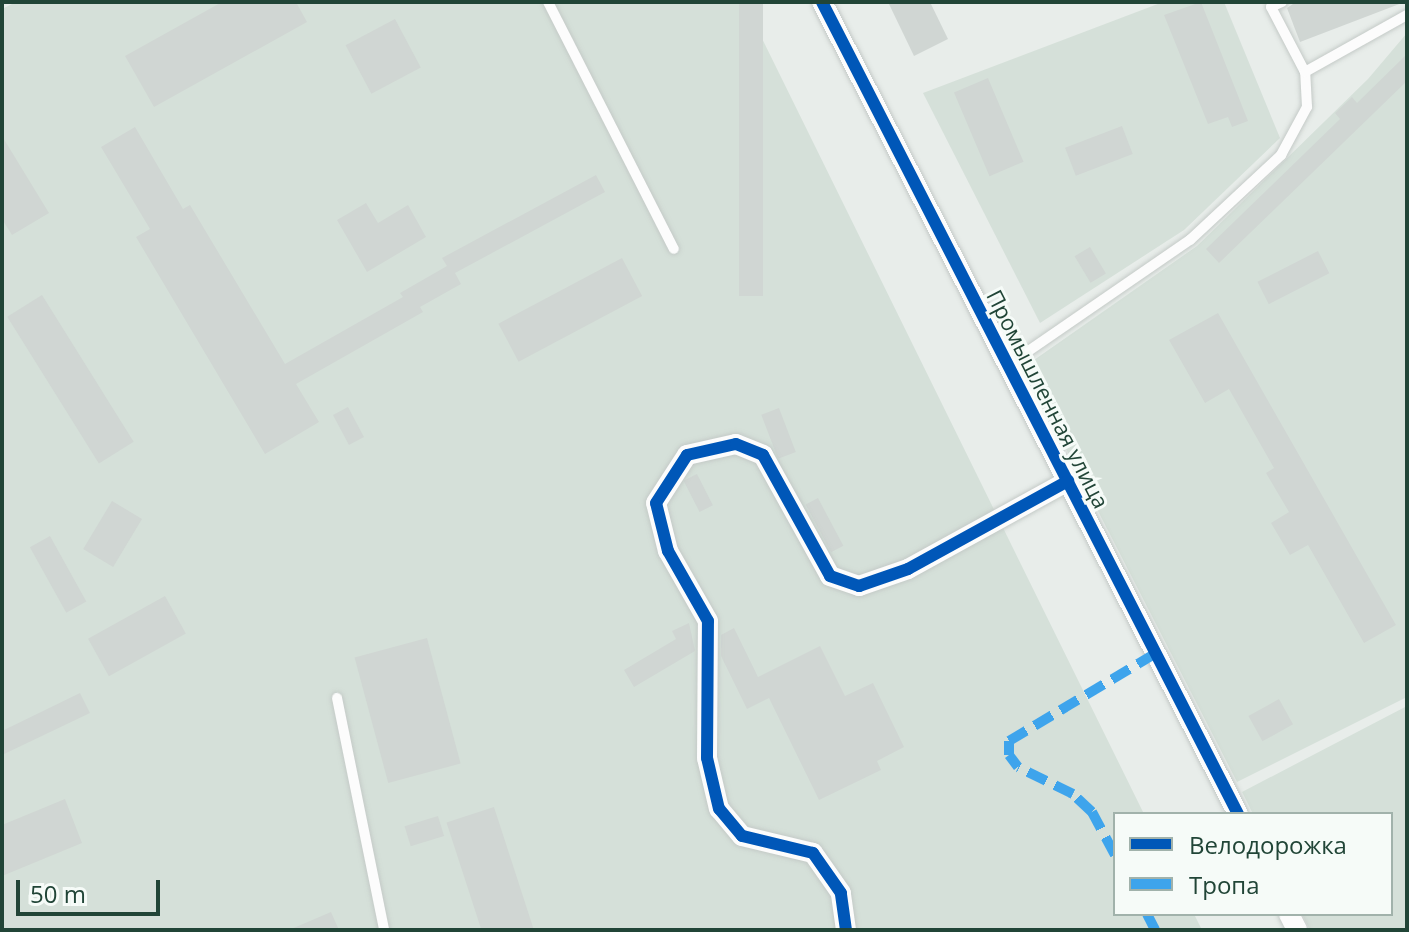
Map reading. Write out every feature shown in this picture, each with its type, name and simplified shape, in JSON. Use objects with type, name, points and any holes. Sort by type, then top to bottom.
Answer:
[{"type":"street","name":"Промышленная улица","points":[[822,2],[1237,812]]},
{"type":"street","points":[[846,930],[841,893],[813,853],[742,836],[719,809],[707,758],[708,621],[668,551],[656,503],[687,455],[736,444],[763,455],[830,576],[859,586],[908,569],[1068,481]]},
{"type":"lane","points":[[548,2],[674,249]]},
{"type":"lane","points":[[1008,365],[1190,240],[1281,155],[1307,107],[1305,72],[1271,7],[1282,2]]},
{"type":"lane","points":[[1305,72],[1407,15]]},
{"type":"lane","points":[[337,698],[384,930]]},
{"type":"shaded area","points":[[16,2],[744,2],[1143,812],[1113,812],[1113,916],[1195,916],[1202,930],[2,930],[2,9]]},
{"type":"shaded area","points":[[1163,2],[1224,2],[1280,138],[1184,230],[1040,323],[923,93]]},
{"type":"shaded area","points":[[1407,33],[1407,697],[1237,782],[1024,367],[1197,246],[1368,79]]},
{"type":"shaded area","points":[[1407,706],[1407,930],[1310,930],[1303,916],[1393,916],[1393,812],[1252,812],[1242,792]]},
{"type":"building","points":[[222,2],[296,2],[307,22],[154,107],[125,56]]},
{"type":"building","points":[[739,2],[763,2],[763,296],[739,296]]},
{"type":"building","points":[[888,2],[930,2],[948,39],[914,56]]},
{"type":"building","points":[[1201,2],[1248,121],[1232,127],[1228,117],[1208,124],[1164,15]]},
{"type":"building","points":[[1296,2],[1402,3],[1300,42],[1287,8]]},
{"type":"building","points":[[395,19],[421,68],[371,94],[346,45]]},
{"type":"building","points":[[1407,54],[1407,81],[1219,263],[1206,249],[1340,119],[1335,113],[1352,97],[1357,103]]},
{"type":"building","points":[[988,78],[1024,162],[989,176],[954,92]]},
{"type":"building","points":[[1122,126],[1133,154],[1076,176],[1065,148]]},
{"type":"building","points":[[135,127],[183,209],[190,205],[285,364],[403,297],[400,293],[447,266],[442,258],[596,175],[605,192],[455,273],[461,284],[420,307],[423,312],[296,384],[319,422],[265,454],[136,237],[150,229],[101,147]]},
{"type":"building","points":[[2,136],[49,213],[12,235],[2,219]]},
{"type":"building","points":[[366,203],[378,223],[408,205],[426,237],[367,272],[337,220]]},
{"type":"building","points":[[1090,247],[1106,274],[1091,283],[1075,256]]},
{"type":"building","points":[[1318,251],[1329,273],[1269,304],[1257,282]]},
{"type":"building","points":[[622,258],[642,296],[519,362],[498,324]]},
{"type":"building","points":[[42,295],[134,442],[99,463],[7,317]]},
{"type":"building","points":[[1218,313],[1396,625],[1364,643],[1308,545],[1290,555],[1271,523],[1289,512],[1266,473],[1274,468],[1229,389],[1205,403],[1169,340]]},
{"type":"building","points":[[348,407],[364,437],[349,445],[333,415]]},
{"type":"building","points":[[779,408],[796,452],[778,459],[761,415]]},
{"type":"building","points":[[697,474],[713,505],[700,512],[684,481]]},
{"type":"building","points":[[818,498],[843,546],[831,552],[806,505]]},
{"type":"building","points":[[112,501],[142,519],[113,567],[83,549]]},
{"type":"building","points":[[50,536],[86,602],[66,613],[30,547]]},
{"type":"building","points":[[165,596],[186,634],[109,676],[88,639]]},
{"type":"building","points":[[689,623],[695,651],[634,687],[624,670],[676,639],[672,631]]},
{"type":"building","points":[[734,628],[758,677],[820,646],[845,696],[873,683],[904,747],[877,761],[881,770],[819,800],[769,698],[747,709],[721,656],[721,635]]},
{"type":"building","points":[[427,638],[461,764],[388,783],[355,657]]},
{"type":"building","points":[[80,693],[90,713],[2,755],[2,731]]},
{"type":"building","points":[[1279,699],[1293,724],[1262,741],[1248,716]]},
{"type":"building","points":[[65,799],[82,843],[2,876],[2,825]]},
{"type":"building","points":[[494,807],[534,930],[481,930],[446,822]]},
{"type":"building","points":[[438,816],[444,836],[411,846],[405,826]]},
{"type":"building","points":[[331,912],[339,930],[289,930]]},
{"type":"marked path","points":[[1113,851],[1092,812],[1073,794],[1018,767],[1009,755],[1009,741],[1156,653]]},
{"type":"marked path","points":[[1148,916],[1155,930]]},
{"type":"cycle path","points":[[822,2],[1237,812]]},
{"type":"cycle path","points":[[846,930],[841,893],[813,853],[742,836],[719,809],[707,758],[708,621],[668,551],[656,503],[687,455],[736,444],[763,455],[830,576],[859,586],[908,569],[1068,481]]}]
